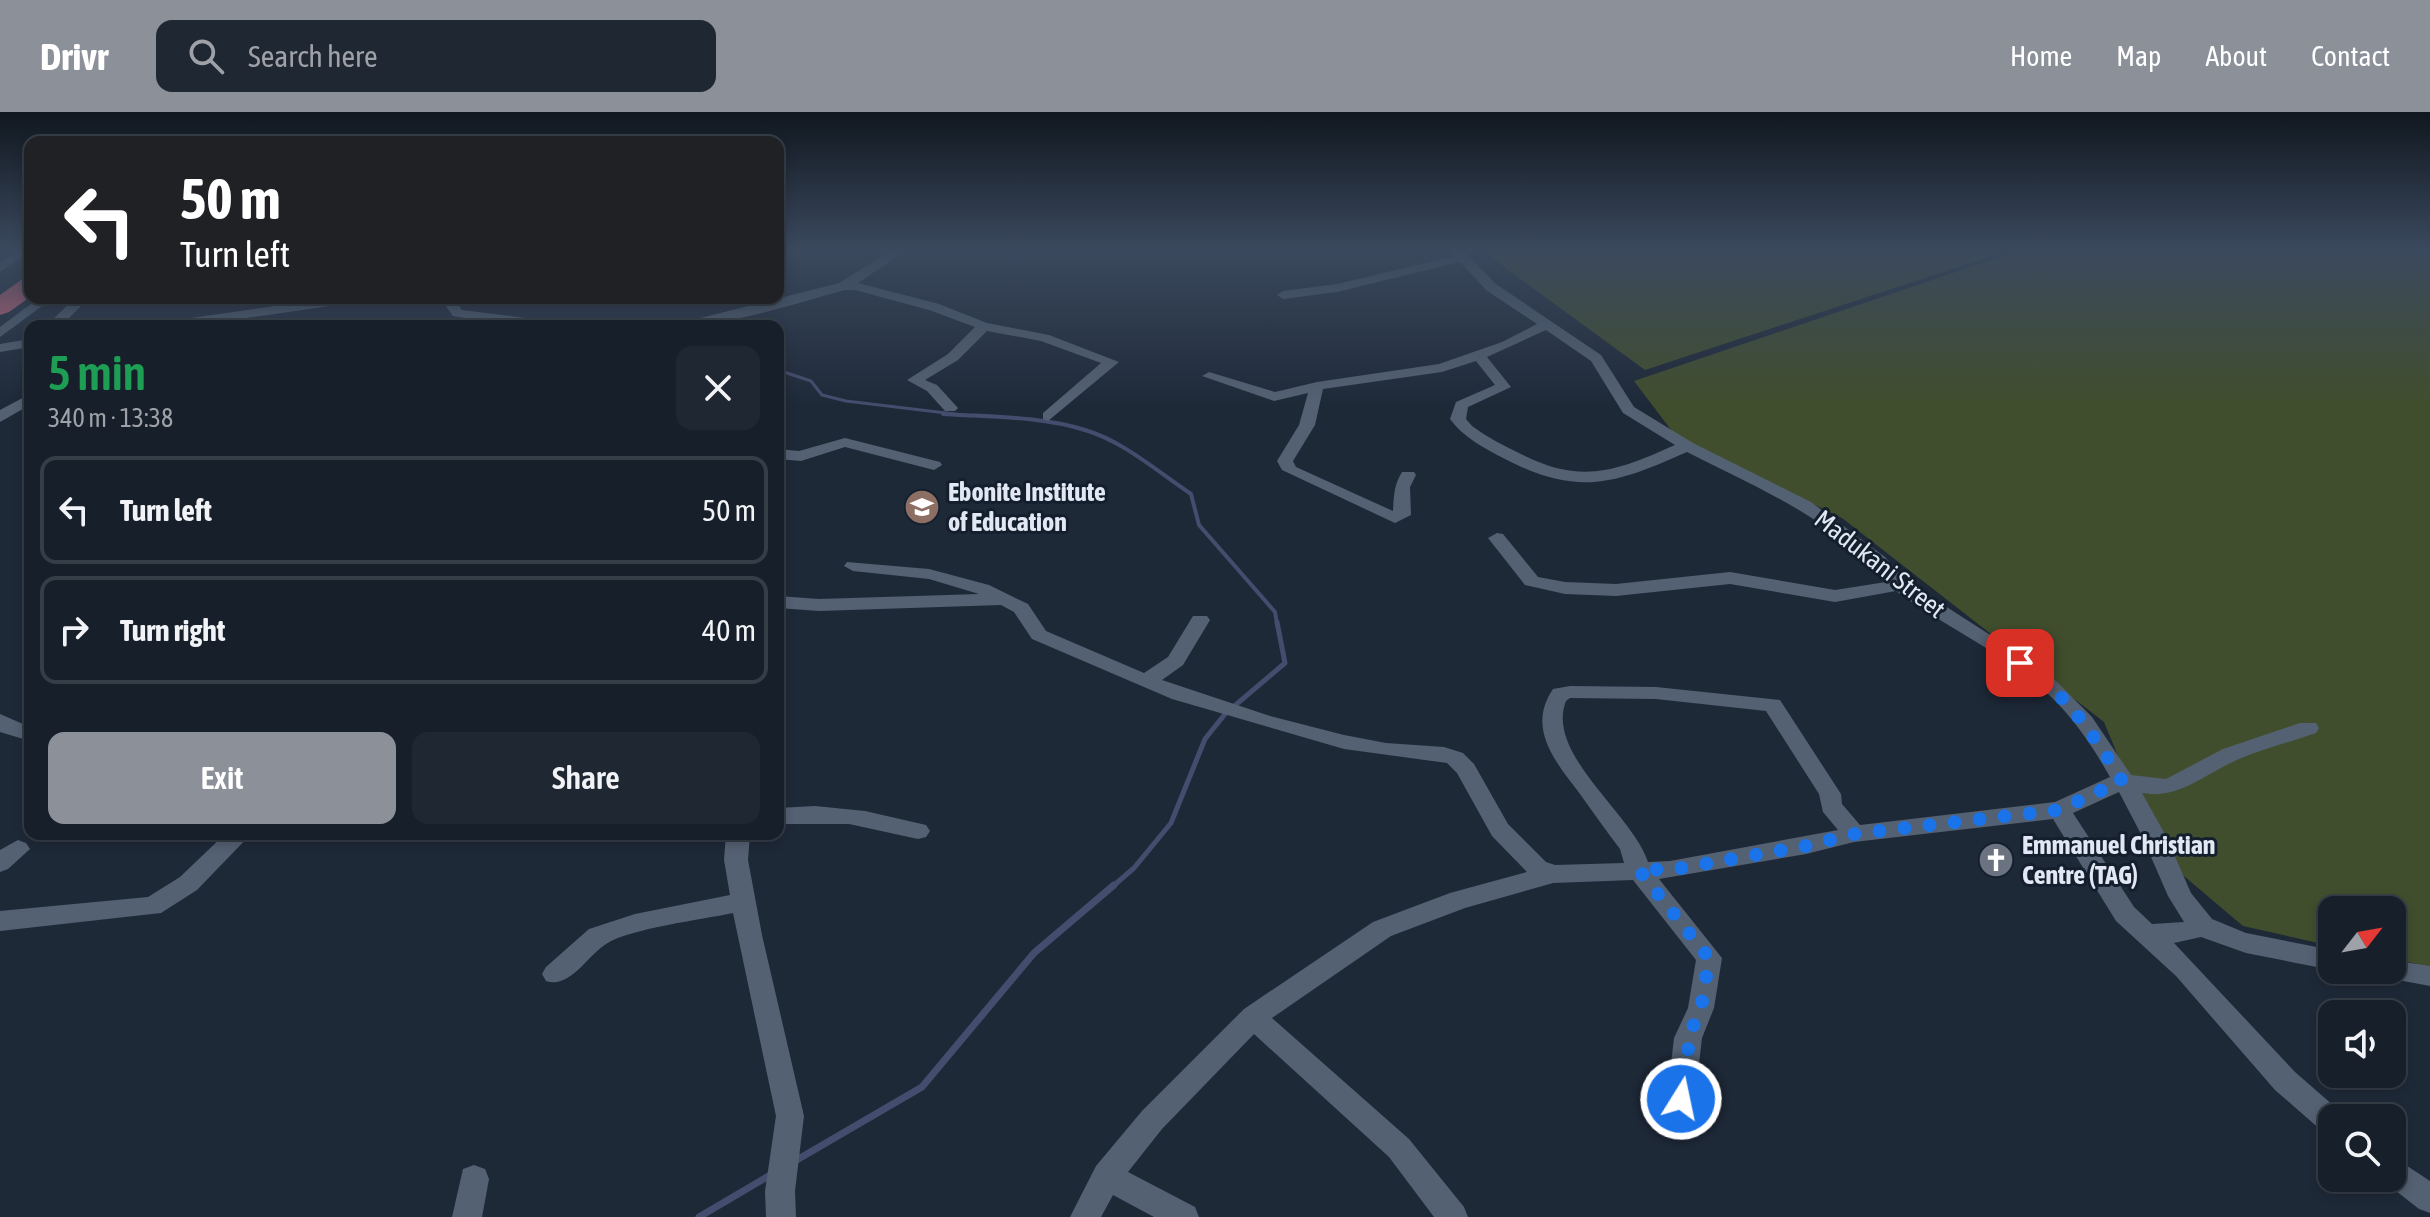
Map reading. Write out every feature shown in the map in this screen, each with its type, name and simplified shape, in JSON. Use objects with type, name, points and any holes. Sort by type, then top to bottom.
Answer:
[{"type":"street","points":[[912,302],[984,326],[1044,338],[1112,362],[1048,416]]},
{"type":"street","name":"Madukani Street","points":[[1511,302],[1544,326],[1584,348],[1603,366],[1628,410],[1687,446],[1805,506],[1879,561],[1899,585],[2041,677],[2073,707],[2098,741],[2153,835],[2186,905],[2204,927]]},
{"type":"street","points":[[0,333],[39,304]]},
{"type":"street","points":[[59,320],[77,304]]},
{"type":"street","points":[[205,320],[315,304]]},
{"type":"street","points":[[451,304],[458,313],[511,320]]},
{"type":"street","points":[[708,320],[780,304]]},
{"type":"street","points":[[950,408],[932,388],[914,380],[953,357],[984,326]]},
{"type":"street","points":[[1209,376],[1274,397],[1317,386],[1422,372],[1479,356],[1544,326]]},
{"type":"street","points":[[0,348],[24,344]]},
{"type":"street","points":[[1479,356],[1504,387],[1461,405],[1458,419],[1478,437],[1536,470],[1574,479],[1608,477],[1687,446]]},
{"type":"street","points":[[1317,386],[1307,425],[1285,461],[1290,470],[1395,518],[1402,515],[1402,487],[1408,475]]},
{"type":"street","points":[[0,418],[24,402]]},
{"type":"street","points":[[0,418],[24,414]]},
{"type":"street","points":[[784,456],[791,459],[805,457],[838,442],[934,465]]},
{"type":"street","points":[[1497,538],[1532,581],[1565,588],[1616,590],[1730,578],[1835,596],[1899,585]]},
{"type":"street","points":[[853,566],[939,573],[971,583],[1021,608],[1039,635],[1145,682],[1229,711],[1344,742],[1455,758],[1466,769],[1500,830],[1538,868],[1553,874]]},
{"type":"street","points":[[784,602],[819,605],[1004,599]]},
{"type":"street","points":[[1145,682],[1176,661],[1200,620]]},
{"type":"street","points":[[1681,1099],[1688,1038],[1701,1008],[1709,958],[1638,869],[1631,847],[1559,750],[1553,734],[1551,710],[1560,694],[1656,693],[1773,705],[1830,794],[1831,806],[1854,834]]},
{"type":"street","points":[[0,721],[24,731]]},
{"type":"street","points":[[1085,1217],[1107,1176],[1152,1120],[1253,1017],[1382,929],[1459,900],[1553,874],[1670,870],[1806,846],[1854,834],[2059,810],[2122,781],[2152,787],[2170,786],[2231,754],[2308,728]]},
{"type":"street","points":[[2059,810],[2119,905],[2144,933],[2185,969],[2285,1081],[2318,1110]]},
{"type":"street","points":[[784,815],[856,815],[918,831]]},
{"type":"street","points":[[0,921],[152,906],[198,878],[233,840]]},
{"type":"street","points":[[738,840],[736,860],[743,902],[790,1116],[780,1191],[781,1217]]},
{"type":"street","points":[[555,974],[598,936],[635,924],[743,902]]},
{"type":"street","points":[[2144,933],[2168,935],[2204,927],[2240,942],[2318,957]]},
{"type":"street","points":[[2406,972],[2430,976]]},
{"type":"street","points":[[1253,1017],[1399,1148],[1453,1217]]},
{"type":"street","points":[[1107,1176],[1184,1217]]},
{"type":"street","points":[[467,1217],[474,1179]]},
{"type":"street","points":[[2406,1181],[2430,1199]]},
{"type":"green space","points":[[1551,302],[1853,302],[1645,370]]},
{"type":"green space","points":[[1869,302],[2430,302],[2430,967],[2406,961],[2406,896],[2318,896],[2318,943],[2243,926],[2159,855],[2104,722],[1842,518],[1678,439],[1634,381]]},
{"type":"waterway","points":[[784,372],[811,381],[822,395],[846,401],[964,415]]},
{"type":"waterway","points":[[943,414],[964,415]]},
{"type":"waterway","points":[[964,415],[1068,425],[1099,435],[1127,449],[1191,494],[1199,525],[1275,612],[1277,624]]},
{"type":"waterway","points":[[964,415],[971,416]]},
{"type":"waterway","points":[[1112,887],[1134,868],[1171,823],[1205,739],[1225,714],[1285,663],[1277,622]]},
{"type":"waterway","points":[[795,1161],[922,1087],[1034,953],[1114,885]]},
{"type":"waterway","points":[[699,1217],[772,1174]]},
{"type":"place","name":"Ebonite Institute of Education","points":[[922,507]]},
{"type":"place","name":"Emmanuel Christian Centre (TAG)","points":[[1996,860]]},
{"type":"route","points":[[1681,1099],[1688,1038],[1701,1008],[1709,958],[1694,937],[1670,913],[1638,869],[1670,870],[1806,846],[1854,834],[2059,810],[2122,781],[2073,707],[2041,677],[2020,663]]}]
